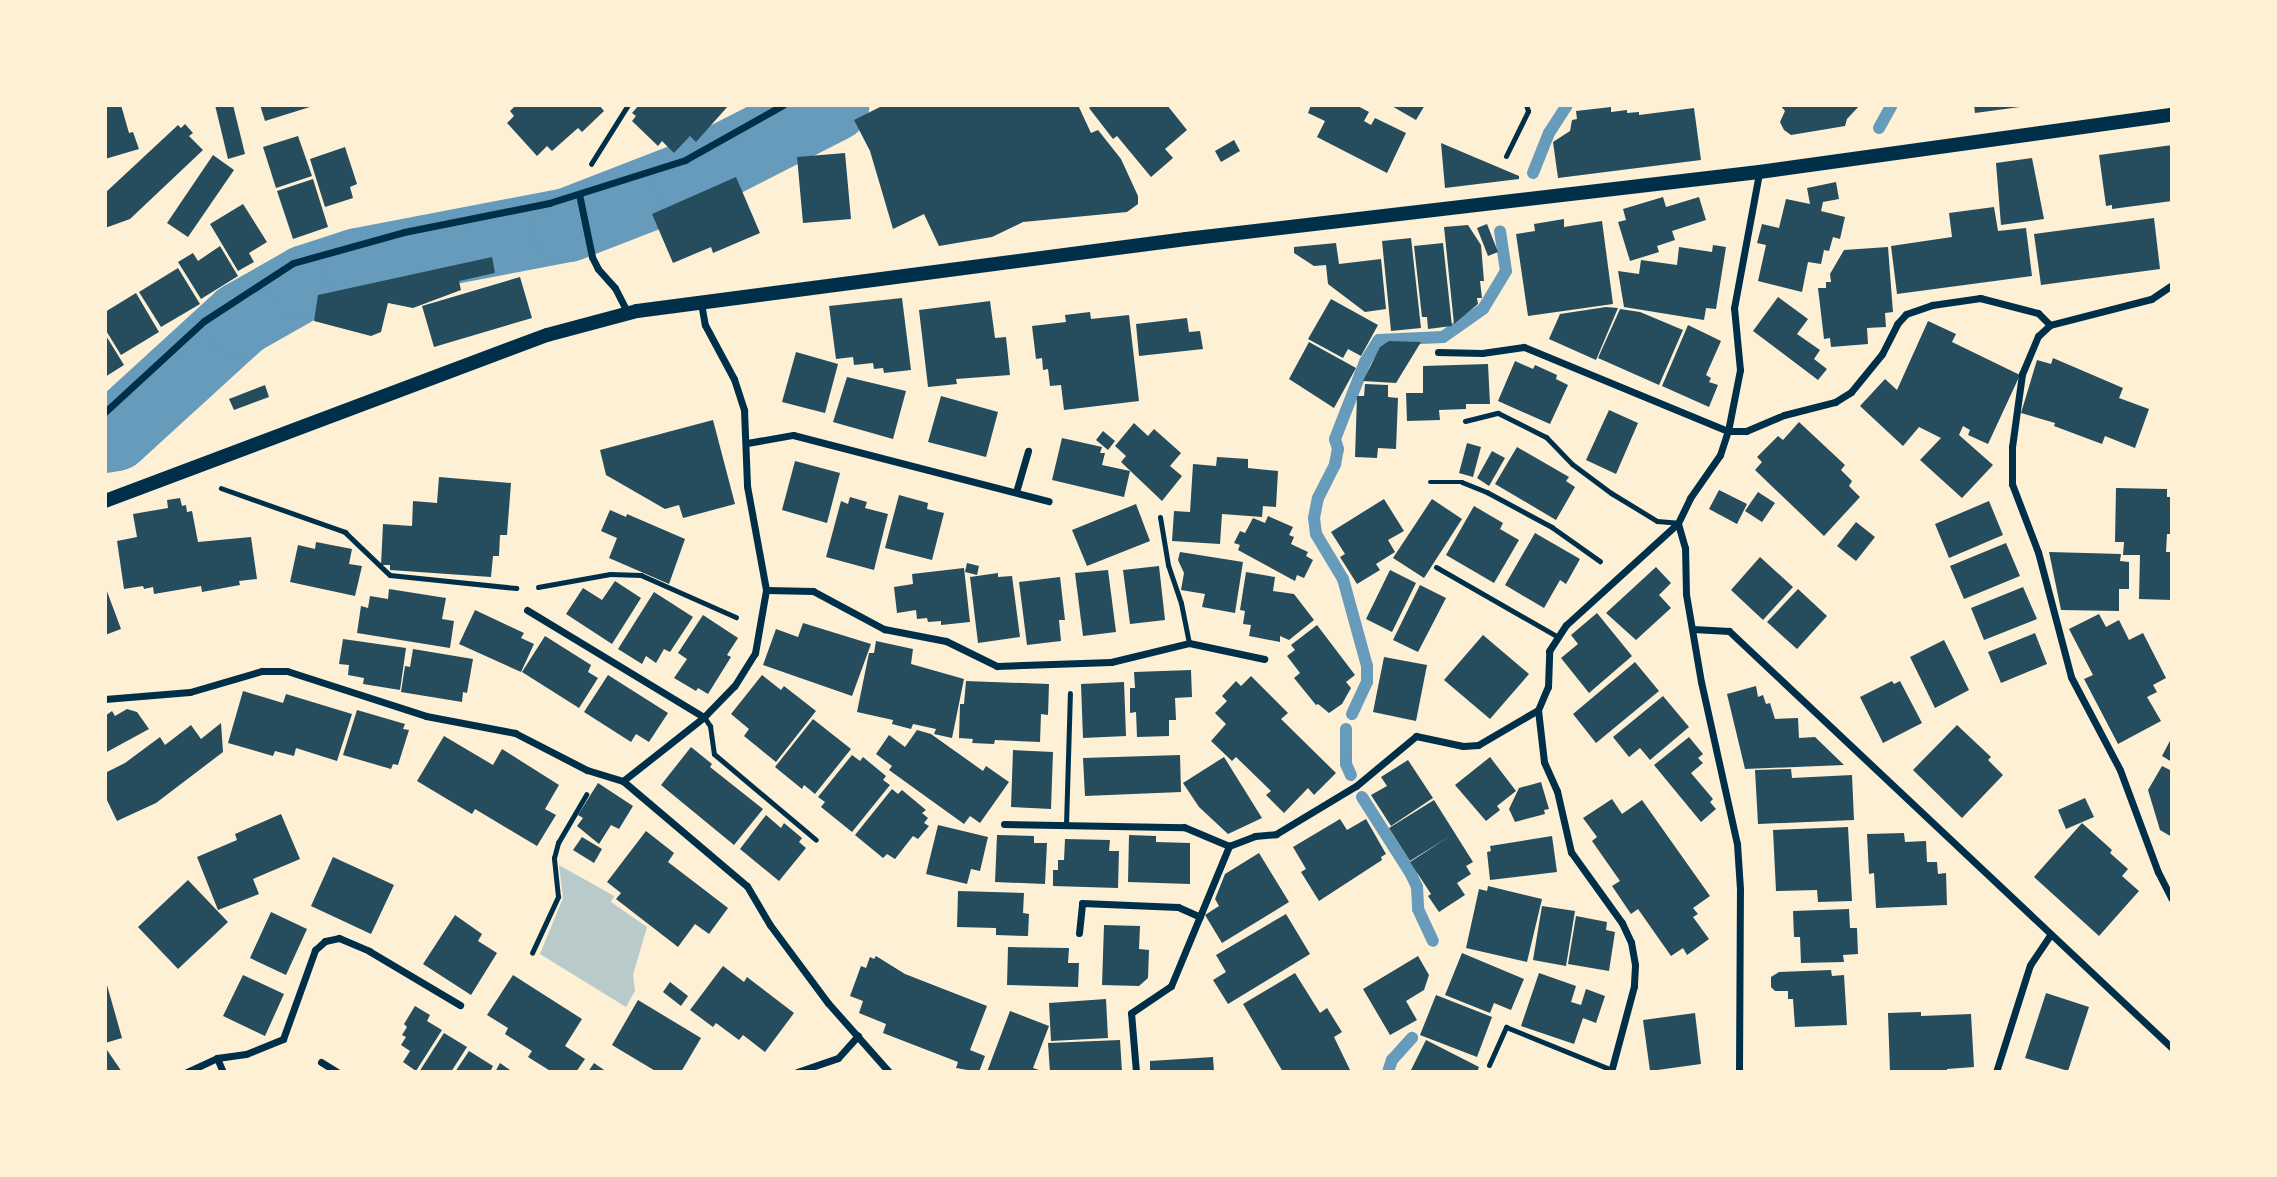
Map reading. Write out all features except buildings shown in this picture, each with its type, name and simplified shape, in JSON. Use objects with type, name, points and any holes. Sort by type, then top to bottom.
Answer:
[{"type":"main road","points":[[105,501],[547,335],[628,313],[701,300],[1186,239],[1759,172],[2172,115]]},
{"type":"street","points":[[105,412],[204,321],[293,263],[404,232],[579,194],[685,160],[783,105]]},
{"type":"street","points":[[1612,1071],[1634,986],[1635,965],[1631,943],[1622,923],[1571,852],[1556,791],[1544,762],[1538,710],[1548,687],[1549,651],[1566,625],[1678,523],[1690,498],[1720,455],[1728,431],[1740,370],[1734,308],[1759,172]]},
{"type":"street","points":[[579,194],[586,236],[598,269],[615,288],[628,313]]},
{"type":"street","points":[[2172,285],[2151,299],[2050,325],[2038,336],[2022,374],[2011,447],[2012,484],[2038,552],[2071,677],[2120,771],[2158,872],[2172,898]]},
{"type":"street","points":[[1438,352],[1482,353],[1524,347],[1728,431],[1746,431],[1784,415],[1835,402],[1863,381],[1882,354],[1897,324],[1906,314],[1932,305],[1980,298],[2005,302],[2038,313],[2050,325]]},
{"type":"street","points":[[623,781],[704,717],[734,686],[755,653],[760,628],[766,590],[747,486],[744,410],[734,379],[705,325],[701,300]]},
{"type":"street","points":[[747,443],[793,435],[1049,500]]},
{"type":"street","points":[[1016,492],[1028,451]]},
{"type":"street","points":[[1678,523],[1685,548],[1686,594],[1701,682],[1734,825],[1739,863],[1739,1072]]},
{"type":"street","points":[[766,590],[813,591],[884,629],[946,641],[997,666],[1111,662],[1189,643],[1264,659]]},
{"type":"street","points":[[527,610],[704,717]]},
{"type":"street","points":[[1693,629],[1729,631],[2172,1048]]},
{"type":"street","points":[[105,699],[190,692],[262,671],[287,671],[426,716],[515,733],[598,773],[623,781],[747,886],[770,925],[828,1003],[889,1072]]},
{"type":"street","points":[[1004,824],[1184,827],[1229,846],[1255,836],[1276,834],[1356,786],[1416,736],[1463,746],[1478,745],[1538,710]]},
{"type":"street","points":[[1136,1072],[1131,1013],[1171,986],[1229,846]]},
{"type":"street","points":[[1079,933],[1082,903],[1178,907],[1200,917]]},
{"type":"street","points":[[1996,1072],[2030,965],[2051,934]]},
{"type":"street","points":[[187,1072],[217,1058],[246,1054],[283,1039],[315,950],[325,941],[339,938],[369,951],[460,1005]]},
{"type":"street","points":[[797,1072],[838,1058],[858,1036]]},
{"type":"street","points":[[217,1058],[223,1072]]},
{"type":"street","points":[[321,1062],[337,1072]]},
{"type":"lane","points":[[1506,156],[1528,111],[1526,105]]},
{"type":"lane","points":[[1465,421],[1498,414],[1546,436],[1572,464],[1623,500],[1657,521],[1678,523]]},
{"type":"lane","points":[[1160,517],[1168,565],[1181,603],[1189,643]]},
{"type":"lane","points":[[1436,567],[1558,637]]},
{"type":"lane","points":[[1066,825],[1070,692]]},
{"type":"lane","points":[[704,717],[710,726],[714,754],[816,840]]},
{"type":"lane","points":[[1489,1065],[1506,1027],[1612,1071]]},
{"type":"path","points":[[579,194],[594,158],[628,105]]},
{"type":"path","points":[[190,468],[207,483],[345,532],[390,575],[522,589]]},
{"type":"path","points":[[1430,482],[1462,482],[1487,492],[1552,527],[1621,576]]},
{"type":"path","points":[[535,588],[581,582],[610,574],[641,575],[760,628]]},
{"type":"path","points":[[532,953],[558,897],[554,858],[558,843],[598,773]]},
{"type":"shaded area","points":[[559,865],[614,896],[611,902],[647,927],[633,975],[635,991],[626,1007],[540,954],[563,898]]},
{"type":"waterway","points":[[105,436],[115,434],[241,319],[306,282],[358,265],[568,225],[689,178],[832,105]]},
{"type":"waterway","points":[[1533,173],[1549,133],[1567,105]]},
{"type":"waterway","points":[[1879,128],[1892,105]]},
{"type":"waterway","points":[[1352,714],[1367,682],[1367,666],[1343,579],[1316,534],[1314,518],[1318,498],[1335,464],[1338,449],[1335,439],[1365,362],[1379,340],[1443,337],[1483,309],[1506,271],[1500,231]]},
{"type":"waterway","points":[[1346,729],[1346,764],[1351,775]]},
{"type":"waterway","points":[[1362,797],[1411,874],[1417,887],[1418,909],[1433,941]]},
{"type":"waterway","points":[[1388,1072],[1392,1060],[1412,1038]]}]
